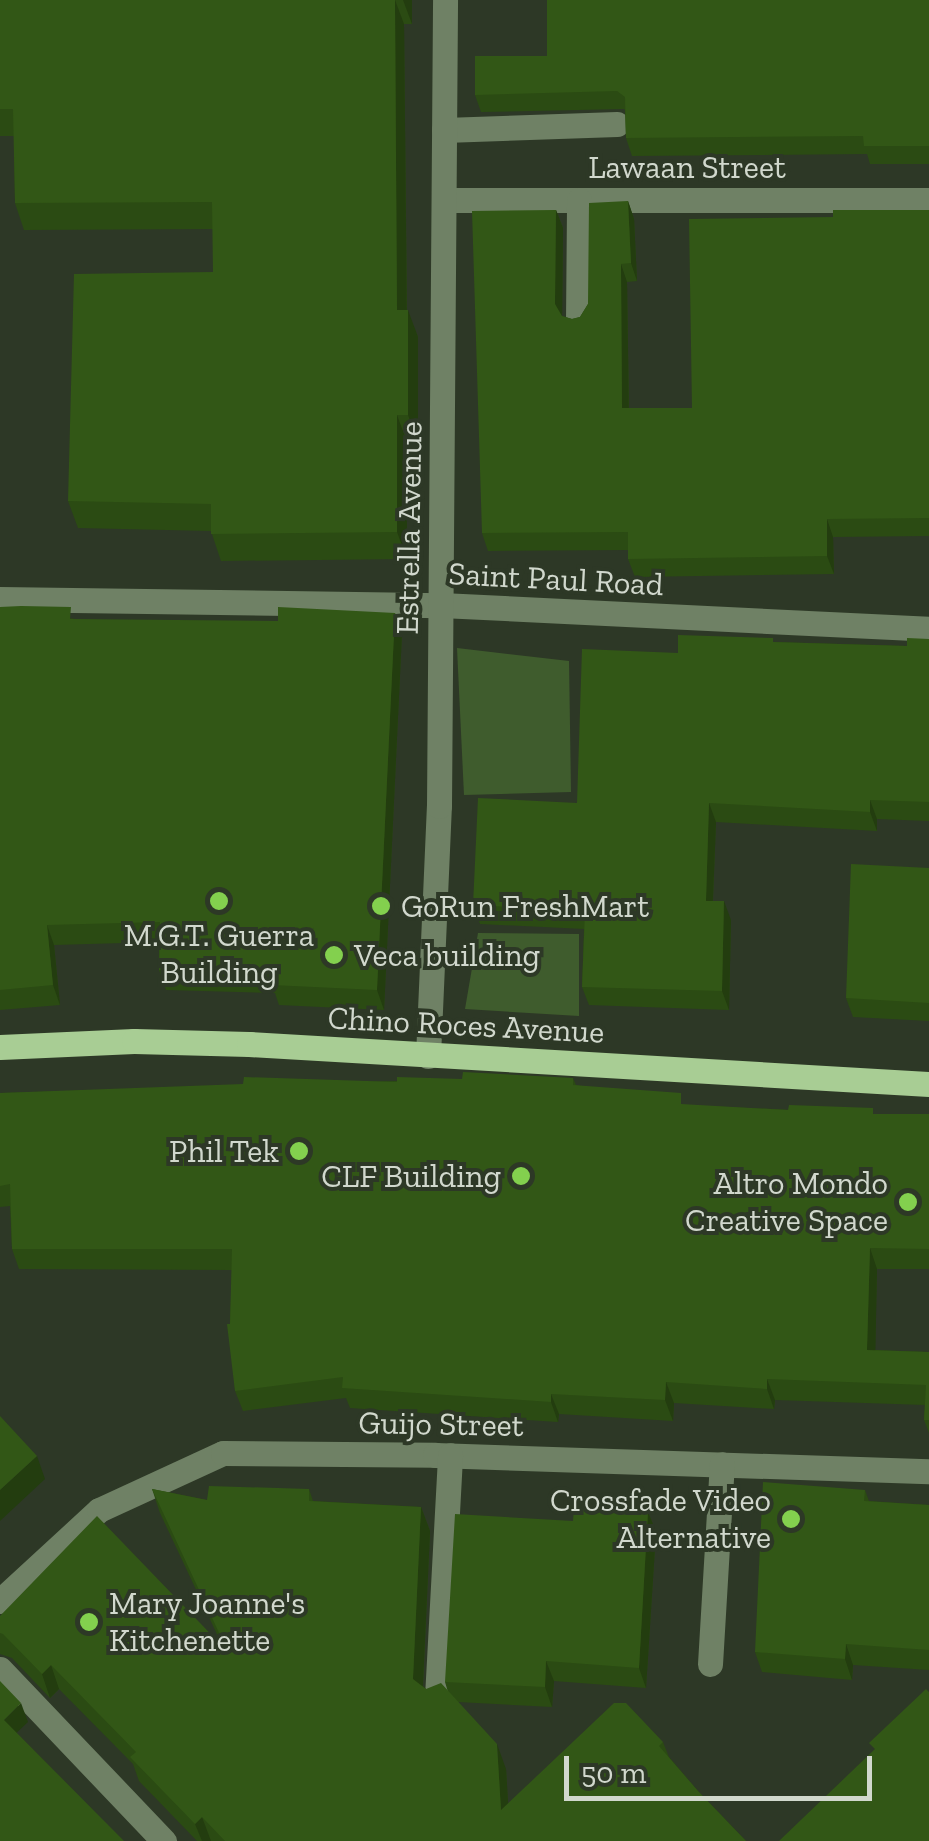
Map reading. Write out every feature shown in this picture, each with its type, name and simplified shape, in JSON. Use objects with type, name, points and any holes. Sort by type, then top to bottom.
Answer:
[{"type":"main road","name":"Chino Roces Avenue","points":[[0,1047],[134,1041],[929,1084]]},
{"type":"street","name":"Estrella Avenue","points":[[428,1056],[439,806],[445,0]]},
{"type":"street","points":[[444,130],[617,124]]},
{"type":"street","name":"Lawaan Street","points":[[445,200],[929,200]]},
{"type":"street","points":[[578,200],[578,321]]},
{"type":"street","name":"Saint Paul Road","points":[[0,599],[441,604],[929,630]]},
{"type":"street","name":"Guijo Street","points":[[0,1602],[99,1510],[222,1453],[450,1455],[929,1471]]},
{"type":"street","points":[[437,1696],[450,1455]]},
{"type":"street","points":[[710,1664],[722,1464]]},
{"type":"street","points":[[0,1669],[164,1841]]},
{"type":"green space","points":[[457,648],[569,661],[571,792],[464,795]]},
{"type":"green space","points":[[478,933],[579,934],[579,1016],[465,1009]]},
{"type":"building","points":[[0,0],[395,0],[397,310],[408,310],[408,415],[397,415],[397,532],[211,534],[211,504],[68,501],[74,274],[213,272],[212,202],[15,203],[13,109],[0,109]]},
{"type":"building","points":[[547,0],[929,0],[929,146],[864,146],[863,136],[626,138],[625,97],[617,91],[475,95],[475,56],[547,56]]},
{"type":"building","points":[[628,201],[631,263],[621,264],[622,408],[692,408],[689,219],[833,217],[833,210],[929,210],[929,518],[827,519],[827,556],[628,559],[628,532],[482,533],[472,211],[556,210],[555,304],[562,316],[572,319],[580,317],[588,304],[589,203]]},
{"type":"building","points":[[0,607],[71,607],[70,619],[278,621],[278,607],[395,613],[377,990],[272,985],[273,973],[159,970],[160,922],[47,925],[53,985],[0,990]]},
{"type":"building","points":[[678,635],[907,646],[907,638],[929,639],[929,802],[870,800],[870,812],[709,803],[706,901],[724,901],[722,991],[582,987],[585,911],[473,905],[478,798],[577,803],[582,649],[678,653]]},
{"type":"building","points":[[851,864],[929,868],[929,1003],[846,998]]},
{"type":"building","points":[[463,1072],[573,1078],[573,1085],[681,1093],[681,1104],[788,1110],[789,1105],[873,1108],[873,1114],[929,1114],[929,1249],[870,1248],[867,1350],[929,1352],[929,1420],[924,1420],[926,1385],[767,1379],[767,1389],[666,1382],[665,1400],[551,1394],[551,1402],[342,1388],[343,1377],[235,1391],[227,1324],[232,1249],[12,1249],[10,1184],[0,1186],[0,1093],[243,1084],[244,1077],[397,1082],[397,1077],[462,1079]]},
{"type":"building","points":[[0,1416],[37,1456],[0,1490]]},
{"type":"building","points":[[763,1482],[865,1490],[864,1501],[929,1505],[929,1650],[846,1644],[845,1659],[755,1652]]},
{"type":"building","points":[[209,1486],[309,1489],[309,1501],[421,1507],[413,1679],[426,1689],[441,1683],[497,1744],[501,1810],[614,1703],[626,1703],[663,1742],[659,1746],[698,1791],[746,1841],[225,1841],[202,1817],[195,1824],[130,1757],[136,1752],[51,1665],[42,1674],[0,1633],[0,1616],[97,1516],[228,1652],[152,1489],[207,1500]]},
{"type":"building","points":[[574,1507],[648,1512],[639,1668],[546,1661],[545,1687],[445,1682],[455,1514],[573,1521]]},
{"type":"building","points":[[0,1681],[21,1703],[4,1720],[124,1841],[0,1841]]},
{"type":"building","points":[[926,1689],[929,1841],[779,1841],[875,1749],[869,1743]]},
{"type":"place","name":"M.G.T. Guerra Building","points":[[219,901]]},
{"type":"place","name":"GoRun FreshMart","points":[[381,906]]},
{"type":"place","name":"Veca building","points":[[334,955]]},
{"type":"place","name":"Phil Tek","points":[[299,1151]]},
{"type":"place","name":"CLF Building","points":[[521,1176]]},
{"type":"place","name":"Altro Mondo Creative Space","points":[[908,1202]]},
{"type":"place","name":"Crossfade Video Alternative","points":[[791,1519]]},
{"type":"place","name":"Mary Joanne's Kitchenette","points":[[89,1622]]}]
